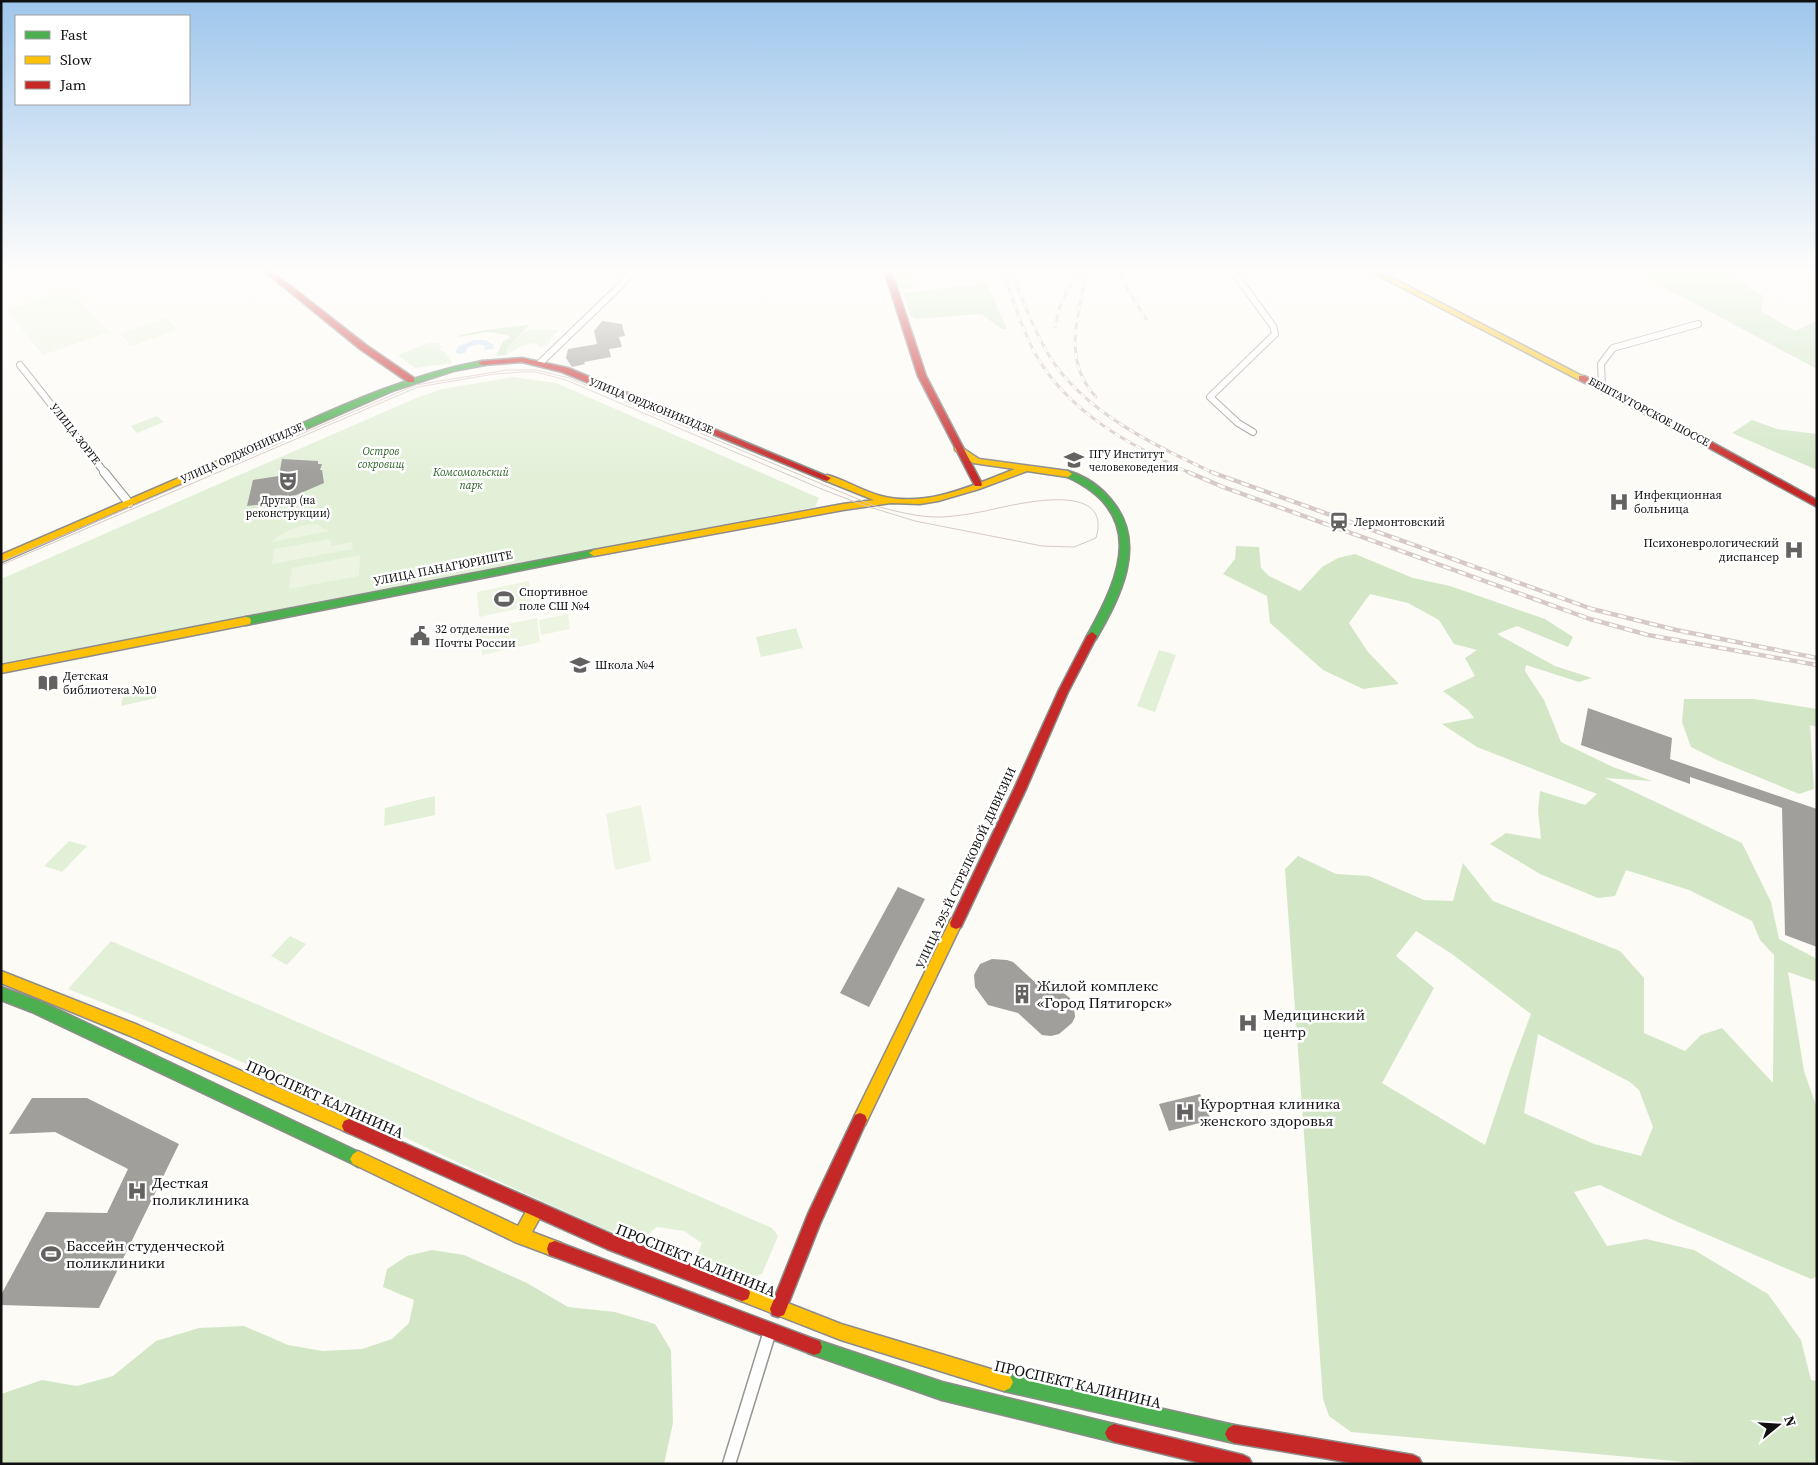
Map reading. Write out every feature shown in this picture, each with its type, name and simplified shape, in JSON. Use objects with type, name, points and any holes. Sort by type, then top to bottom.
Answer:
[{"type":"street","points":[[352,338],[411,380]]},
{"type":"street","points":[[540,363],[566,338]]},
{"type":"street","points":[[910,338],[922,376],[978,484]]},
{"type":"street","points":[[1253,432],[1238,423],[1210,397],[1271,338]]},
{"type":"street","name":"БЕШТАУГОРСКОЕ ШОССЕ","points":[[1506,338],[1694,436],[1817,504]]},
{"type":"street","points":[[1602,387],[1601,364],[1613,348],[1647,338]]},
{"type":"street","name":"УЛИЦА ОРДЖОНИКИДЗЕ","points":[[1,559],[411,380],[446,370],[504,361],[520,360],[540,363],[589,380],[792,464],[891,501],[929,498],[1027,468]]},
{"type":"street","name":"УЛИЦА ЗОРГЕ","points":[[20,365],[129,503]]},
{"type":"street","name":"УЛИЦА 295-Й СТРЕЛКОВОЙ ДИВИЗИИ","points":[[770,1331],[820,1204],[998,837],[1071,674],[1101,621],[1123,571],[1125,557],[1123,530],[1113,504],[1102,491],[1075,476],[976,461],[958,448]]},
{"type":"street","name":"УЛИЦА ПАНАГЮРИШТЕ","points":[[1,669],[576,556],[843,507],[891,501]]},
{"type":"street","name":"ПРОСПЕКТ КАЛИНИНА","points":[[1,977],[54,996],[245,1079],[536,1210],[778,1309],[859,1338],[1025,1388],[1246,1437],[1414,1464]]},
{"type":"street","points":[[1,993],[70,1022],[522,1236],[770,1331],[873,1370],[942,1391],[1243,1464]]},
{"type":"street","points":[[522,1236],[536,1210]]},
{"type":"street","points":[[729,1464],[770,1331]]},
{"type":"green space","points":[[29,338],[91,338],[43,355]]},
{"type":"green space","points":[[124,338],[154,338],[132,346]]},
{"type":"green space","points":[[516,338],[506,349],[506,355],[496,356],[503,341]]},
{"type":"green space","points":[[517,338],[551,338],[550,342],[540,348],[535,343],[530,344],[506,355],[506,349]]},
{"type":"green space","points":[[1760,338],[1817,338],[1817,369]]},
{"type":"green space","points":[[428,343],[438,343],[441,347],[439,350],[445,352],[452,363],[415,368],[398,355]]},
{"type":"green space","name":"Комсомольский парк","points":[[513,377],[556,383],[819,498],[815,507],[1,663],[1,579],[416,398],[442,389]]},
{"type":"green space","points":[[157,416],[164,422],[137,433],[131,426]]},
{"type":"green space","points":[[1752,420],[1777,429],[1817,434],[1817,470],[1732,433]]},
{"type":"green space","points":[[316,524],[330,531],[271,542],[281,534],[292,529]]},
{"type":"green space","points":[[331,539],[331,546],[353,542],[352,549],[272,564],[274,549]]},
{"type":"green space","points":[[1236,546],[1259,547],[1261,568],[1269,576],[1300,591],[1322,567],[1338,558],[1355,554],[1413,578],[1450,586],[1545,619],[1573,637],[1568,647],[1517,626],[1497,634],[1555,666],[1592,678],[1579,682],[1526,665],[1525,671],[1544,700],[1561,742],[1613,767],[1652,781],[1605,778],[1742,843],[1771,902],[1779,939],[1817,959],[1817,982],[1788,972],[1804,1071],[1817,1108],[1817,1277],[1811,1279],[1673,1220],[1600,1185],[1574,1192],[1607,1246],[1646,1239],[1694,1250],[1768,1294],[1801,1340],[1811,1380],[1817,1381],[1817,1464],[1707,1464],[1351,1432],[1329,1416],[1323,1399],[1285,869],[1298,856],[1336,874],[1369,876],[1424,900],[1453,901],[1463,863],[1493,901],[1620,951],[1644,978],[1644,1033],[1685,1051],[1701,1035],[1722,1028],[1773,1083],[1774,955],[1760,940],[1752,921],[1689,890],[1626,870],[1615,896],[1598,898],[1540,874],[1490,844],[1506,833],[1541,839],[1538,811],[1540,791],[1585,805],[1597,794],[1477,747],[1442,724],[1474,718],[1468,710],[1443,691],[1475,676],[1465,658],[1477,650],[1454,644],[1439,620],[1408,603],[1370,594],[1349,623],[1368,652],[1399,684],[1363,689],[1323,670],[1270,623],[1267,596],[1223,574],[1235,559]],"holes":[[[1416,931],[1452,954],[1531,1014],[1485,1145],[1382,1083],[1434,988],[1396,956]],[[1538,1034],[1630,1082],[1639,1090],[1653,1127],[1641,1156],[1594,1144],[1524,1113]]]},
{"type":"green space","points":[[360,555],[359,576],[289,589],[292,568]]},
{"type":"green space","name":"Спортивное поле СШ №4","points":[[529,581],[532,606],[479,617],[477,592]]},
{"type":"green space","points":[[568,614],[570,629],[541,635],[539,620]]},
{"type":"green space","points":[[537,618],[540,642],[482,655],[480,630]]},
{"type":"green space","points":[[796,628],[803,648],[761,657],[756,637]]},
{"type":"green space","points":[[1159,650],[1176,655],[1155,712],[1137,706]]},
{"type":"green space","points":[[157,690],[156,698],[121,706],[123,697]]},
{"type":"green space","points":[[1684,699],[1754,699],[1817,709],[1817,727],[1810,725],[1814,789],[1799,794],[1717,760],[1691,747],[1682,722]]},
{"type":"green space","points":[[435,796],[435,815],[384,826],[385,808]]},
{"type":"green space","points":[[641,805],[651,861],[615,870],[606,814]]},
{"type":"green space","points":[[69,841],[87,846],[62,872],[44,866]]},
{"type":"green space","points":[[290,936],[306,944],[287,965],[271,956]]},
{"type":"green space","points":[[111,941],[772,1228],[778,1236],[762,1274],[744,1277],[720,1269],[697,1256],[702,1243],[684,1231],[657,1227],[643,1238],[609,1231],[273,1076],[68,989]]},
{"type":"green space","points":[[432,1250],[464,1255],[527,1283],[568,1307],[615,1312],[655,1324],[671,1350],[673,1423],[664,1464],[1,1464],[1,1394],[42,1380],[77,1386],[113,1376],[156,1341],[199,1328],[244,1326],[288,1345],[323,1351],[362,1349],[392,1339],[409,1323],[414,1300],[383,1287],[387,1269],[407,1256]]},
{"type":"water","points":[[474,340],[485,340],[494,345],[493,349],[484,350],[485,346],[478,344],[468,347],[465,353],[459,354],[455,352],[459,346]]},
{"type":"building","points":[[596,338],[619,338],[622,347],[609,349],[611,357],[584,362],[585,364],[572,367],[566,358],[568,349],[597,344]]},
{"type":"building","name":"Другар (на реконструкции)","points":[[282,459],[318,461],[318,464],[322,464],[320,470],[322,470],[324,483],[280,502],[247,506],[253,480],[279,476]]},
{"type":"building","points":[[1588,708],[1672,738],[1670,759],[1817,809],[1817,947],[1785,935],[1782,808],[1690,777],[1690,784],[1581,745]]},
{"type":"building","points":[[898,887],[925,899],[869,1007],[840,993]]},
{"type":"building","name":"Жилой комплекс «Город Пятигорск»","points":[[992,959],[1013,962],[1036,983],[1061,991],[1070,998],[1074,1007],[1075,1017],[1072,1023],[1059,1034],[1051,1036],[1042,1035],[1018,1013],[988,1005],[975,987],[974,975],[980,964]]},
{"type":"building","name":"Курортная клиника женского здоровья","points":[[1200,1094],[1211,1120],[1169,1131],[1159,1104]]},
{"type":"building","name":"Десткая поликлиника","points":[[32,1098],[87,1098],[179,1144],[99,1308],[1,1305],[1,1295],[46,1212],[107,1213],[128,1169],[55,1132],[9,1134]]},
{"type":"tram line","points":[[1,562],[416,385],[507,370],[537,370],[569,378],[872,505],[889,510],[943,517],[1037,501],[1058,500],[1076,502],[1090,508],[1098,519],[1096,538],[1074,547],[1042,546],[915,521],[863,505],[824,490],[566,380],[536,372],[521,372],[494,374],[418,387],[1,565]]},
{"type":"railway","points":[[1028,338],[1036,355],[1050,376],[1084,411],[1124,439],[1188,472]]},
{"type":"railway","points":[[1040,338],[1064,377],[1102,411],[1123,426],[1169,452],[1214,473]]},
{"type":"railway","points":[[1075,338],[1079,368],[1085,383],[1096,397]]},
{"type":"railway","points":[[1188,472],[1223,487],[1590,619],[1648,635],[1817,665]]},
{"type":"railway","points":[[1211,472],[1592,609],[1676,630],[1817,658]]},
{"type":"traffic: fast","points":[[248,451],[392,388],[452,369],[482,363]]},
{"type":"traffic: fast","points":[[1068,474],[1093,487],[1104,497],[1120,520],[1124,533],[1125,547],[1122,572],[1111,600],[1092,636]]},
{"type":"traffic: fast","points":[[246,621],[594,553]]},
{"type":"traffic: fast","points":[[1,993],[37,1007],[358,1159]]},
{"type":"traffic: fast","points":[[814,1347],[942,1391],[1114,1433]]},
{"type":"traffic: fast","points":[[1004,1382],[1234,1434]]},
{"type":"traffic: slow","points":[[1505,338],[1582,378]]},
{"type":"traffic: slow","points":[[958,448],[976,461],[1068,474]]},
{"type":"traffic: slow","points":[[1,559],[248,451]]},
{"type":"traffic: slow","points":[[827,478],[870,496],[902,502],[920,501],[957,493],[1027,468]]},
{"type":"traffic: slow","points":[[594,553],[843,507],[889,501]]},
{"type":"traffic: slow","points":[[1,669],[246,621]]},
{"type":"traffic: slow","points":[[860,1120],[956,923]]},
{"type":"traffic: slow","points":[[1,977],[133,1030],[349,1126]]},
{"type":"traffic: slow","points":[[358,1159],[521,1236],[555,1249]]},
{"type":"traffic: slow","points":[[521,1236],[536,1210]]},
{"type":"traffic: slow","points":[[742,1293],[841,1332],[1004,1382]]},
{"type":"traffic: jam","points":[[352,338],[411,380]]},
{"type":"traffic: jam","points":[[910,338],[922,376],[978,484]]},
{"type":"traffic: jam","points":[[482,363],[522,360],[565,370],[827,478]]},
{"type":"traffic: jam","points":[[1582,378],[1694,436],[1817,504]]},
{"type":"traffic: jam","points":[[956,923],[1020,789],[1063,692],[1092,636]]},
{"type":"traffic: jam","points":[[778,1309],[814,1220],[860,1120]]},
{"type":"traffic: jam","points":[[349,1126],[613,1243],[742,1293]]},
{"type":"traffic: jam","points":[[555,1249],[814,1347]]},
{"type":"traffic: jam","points":[[1114,1433],[1243,1464]]},
{"type":"traffic: jam","points":[[1234,1434],[1413,1464]]},
{"type":"place","name":"ПГУ Институт человековедения","points":[[1074,460]]},
{"type":"place","name":"Другар (на реконструкции)","points":[[288,481]]},
{"type":"place","name":"Инфекционная больница","points":[[1619,502]]},
{"type":"place","name":"Лермонтовский","points":[[1339,522]]},
{"type":"place","name":"Психоневрологический диспансер","points":[[1794,550]]},
{"type":"place","name":"Спортивное поле СШ №4","points":[[504,599]]},
{"type":"place","name":"32 отделение Почты России","points":[[420,636]]},
{"type":"place","name":"Школа №4","points":[[580,665]]},
{"type":"place","name":"Детская библиотека №10","points":[[48,683]]},
{"type":"place","name":"Жилой комплекс «Город Пятигорск»","points":[[1022,994]]},
{"type":"place","name":"Медицинский центр","points":[[1248,1023]]},
{"type":"place","name":"Курортная клиника женского здоровья","points":[[1185,1112]]},
{"type":"place","name":"Десткая поликлиника","points":[[137,1191]]},
{"type":"place","name":"Бассейн студенческой поликлиники","points":[[51,1254]]},
{"type":"park label","name":"Остров сокровищ","points":[[381,457]]}]
